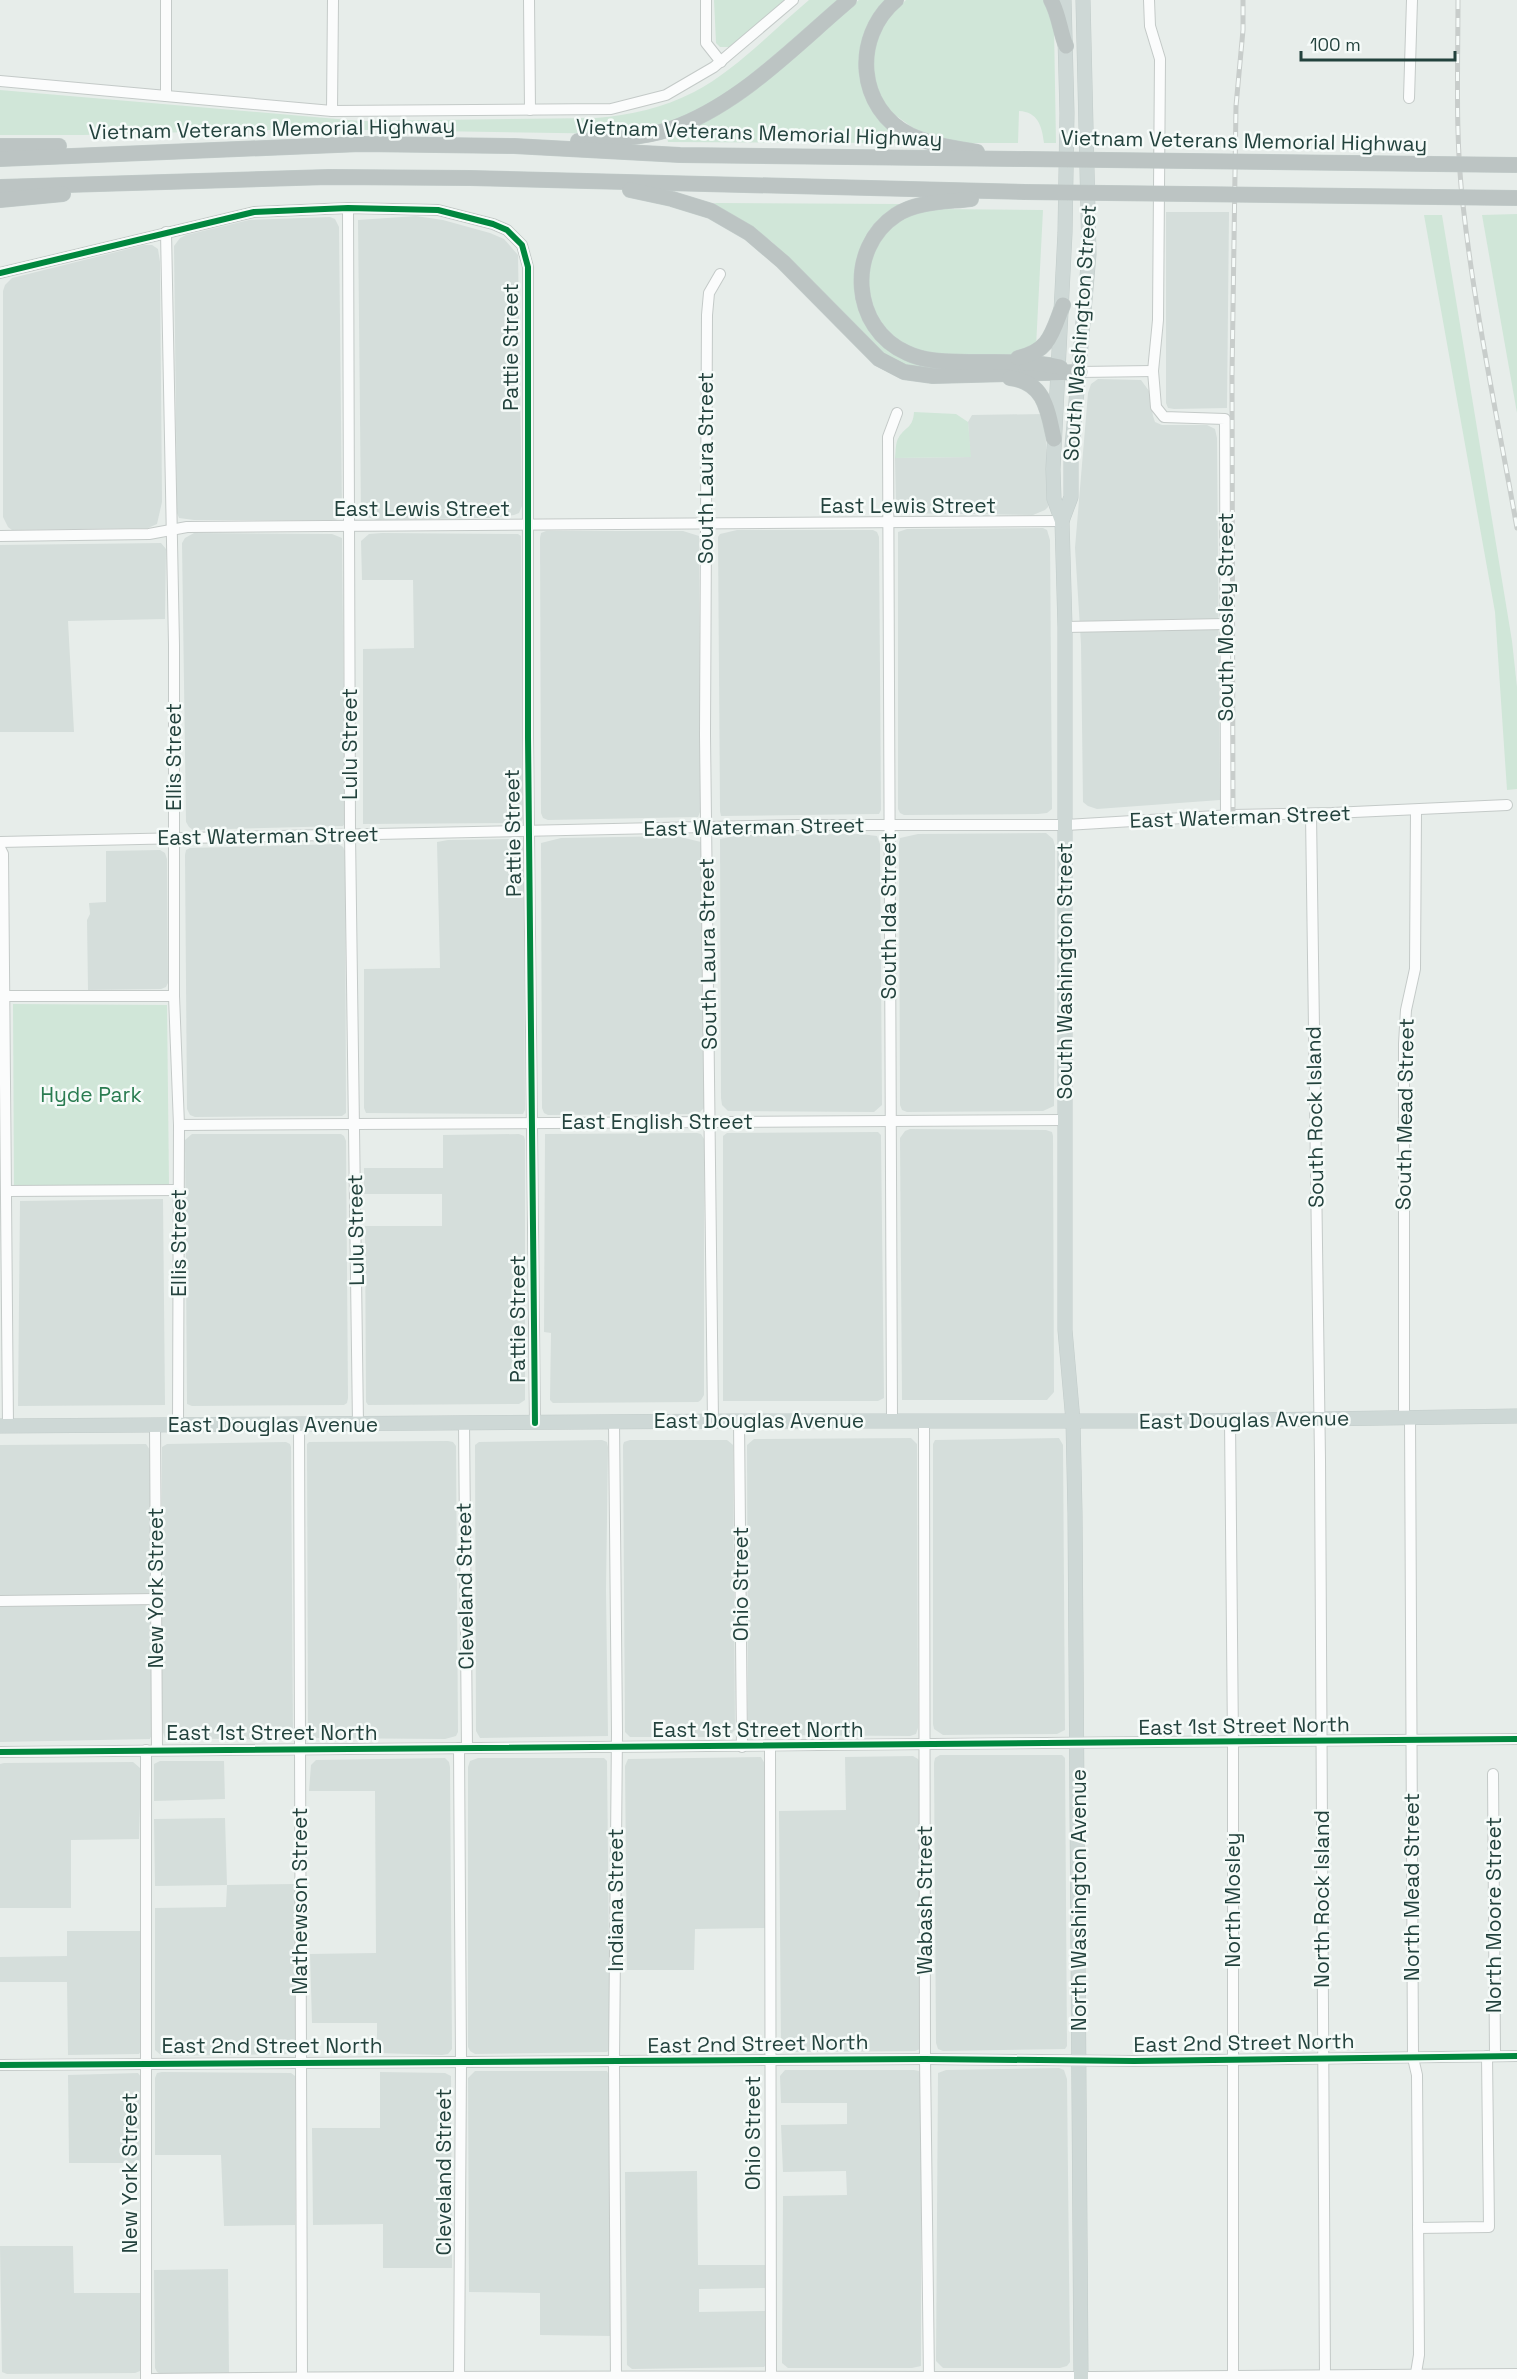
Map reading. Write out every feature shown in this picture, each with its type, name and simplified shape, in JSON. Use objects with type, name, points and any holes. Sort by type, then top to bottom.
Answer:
[{"type":"highway","points":[[514,146],[639,137],[680,126],[713,110],[756,79],[849,0]]},
{"type":"highway","points":[[896,0],[882,15],[867,47],[867,77],[877,105],[891,121],[909,134],[942,146],[1025,159]]},
{"type":"highway","points":[[1051,0],[1066,46]]},
{"type":"highway","name":"Vietnam Veterans Memorial Highway","points":[[0,159],[362,144],[514,146],[680,155],[1517,165]]},
{"type":"highway","points":[[0,146],[230,148]]},
{"type":"highway","points":[[0,187],[340,177],[1025,192],[1517,198]]},
{"type":"highway","points":[[0,200],[215,179]]},
{"type":"highway","points":[[564,181],[635,190],[672,198],[711,211],[749,233],[783,262],[879,359],[904,372],[933,376],[1014,379],[1036,390],[1047,406],[1054,439]]},
{"type":"highway","points":[[1025,192],[915,206],[905,210],[887,223],[871,241],[860,276],[863,303],[878,331],[904,352],[920,358],[941,361],[1036,363],[1059,370]]},
{"type":"highway","points":[[1002,362],[1040,350],[1047,343],[1063,305]]},
{"type":"highway","points":[[968,376],[1059,370],[1080,372]]},
{"type":"main road","name":"South Washington Street","points":[[1065,0],[1065,233],[1063,305],[1054,439],[1054,500],[1062,521],[1065,627],[1065,1330],[1073,1421]]},
{"type":"main road","name":"South Washington Street","points":[[1062,521],[1071,497],[1071,459],[1089,254],[1083,0]]},
{"type":"main road","name":"East Douglas Avenue","points":[[4,1426],[892,1420],[1320,1420],[1517,1416]]},
{"type":"main road","name":"North Washington Avenue","points":[[1073,1421],[1078,1743],[1081,2378]]},
{"type":"street","points":[[166,0],[166,96]]},
{"type":"street","points":[[333,0],[333,111]]},
{"type":"street","points":[[529,0],[530,110]]},
{"type":"street","points":[[706,0],[706,43],[721,62]]},
{"type":"street","points":[[0,81],[333,111],[611,109],[666,95],[721,62],[793,0]]},
{"type":"street","points":[[1080,372],[1152,371],[1158,320],[1160,59],[1150,26],[1149,0]]},
{"type":"street","points":[[1409,98],[1412,0]]},
{"type":"street","points":[[0,273],[254,212],[348,208]]},
{"type":"street","name":"Pattie Street","points":[[348,208],[411,208],[464,215],[493,224],[507,230],[522,244],[528,267],[529,831],[535,1423]]},
{"type":"street","name":"Lulu Street","points":[[348,208],[350,834],[358,1424]]},
{"type":"street","name":"Ellis Street","points":[[166,232],[171,530],[174,996],[179,1125],[178,1425]]},
{"type":"street","name":"South Laura Street","points":[[712,1421],[711,1121],[706,827],[707,315],[709,293],[720,274]]},
{"type":"street","name":"South Mosley Street","points":[[1152,371],[1156,407],[1164,417],[1225,419],[1226,816]]},
{"type":"street","name":"South Ida Street","points":[[892,1420],[888,437],[897,413]]},
{"type":"street","name":"East Lewis Street","points":[[0,536],[149,534],[187,527],[1062,521]]},
{"type":"street","points":[[1065,627],[1226,624]]},
{"type":"street","name":"East Waterman Street","points":[[0,842],[706,827],[1066,825],[1507,805]]},
{"type":"street","name":"South Mead Street","points":[[1407,1418],[1404,1044],[1406,1010],[1415,969],[1416,810]]},
{"type":"street","name":"South Rock Island","points":[[1311,814],[1320,1420]]},
{"type":"street","points":[[0,848],[3,854],[5,996],[3,1130],[7,1191],[4,1426]]},
{"type":"street","points":[[5,996],[174,996]]},
{"type":"street","name":"East English Street","points":[[179,1125],[1064,1120]]},
{"type":"street","points":[[7,1191],[179,1190]]},
{"type":"street","name":"North Mead Street","points":[[1407,1418],[1412,1740],[1413,2058],[1417,2075],[1419,2355],[1415,2376]]},
{"type":"street","name":"Wabash Street","points":[[924,1420],[925,2059],[929,2378]]},
{"type":"street","name":"North Mosley","points":[[1230,1420],[1233,1742],[1233,2378]]},
{"type":"street","name":"North Rock Island","points":[[1320,1420],[1325,2377]]},
{"type":"street","name":"Ohio Street","points":[[739,1421],[742,1747]]},
{"type":"street","name":"Indiana Street","points":[[614,1422],[617,1747],[614,2062],[616,2377]]},
{"type":"street","name":"Cleveland Street","points":[[459,2378],[464,1423]]},
{"type":"street","name":"New York Street","points":[[146,2379],[151,1750],[156,1599],[155,1425]]},
{"type":"street","name":"Mathewson Street","points":[[299,1425],[302,2377]]},
{"type":"street","points":[[0,1601],[156,1599]]},
{"type":"street","name":"East 1st Street North","points":[[0,1752],[1517,1740]]},
{"type":"street","name":"Ohio Street","points":[[770,1747],[771,2378]]},
{"type":"street","name":"North Moore Street","points":[[1418,2228],[1489,2227],[1493,1774]]},
{"type":"street","name":"East 2nd Street North","points":[[0,2065],[925,2059],[1233,2060],[1517,2056]]},
{"type":"street","points":[[152,2379],[302,2377],[1233,2378],[1517,2374]]},
{"type":"shaded area","points":[[1166,212],[1229,212],[1227,408],[1174,409],[1168,408],[1166,403]]},
{"type":"shaded area","points":[[416,216],[443,220],[490,233],[504,239],[518,255],[522,506],[519,513],[514,515],[489,518],[377,520],[361,515],[358,220]]},
{"type":"shaded area","points":[[330,217],[335,219],[339,227],[342,513],[340,518],[335,520],[194,520],[179,518],[177,513],[174,246],[180,238],[186,235],[249,220]]},
{"type":"shaded area","points":[[144,245],[152,245],[158,249],[160,262],[162,502],[157,524],[148,528],[12,530],[3,517],[3,291],[5,285],[12,278]]},
{"type":"shaded area","points":[[1098,379],[1141,380],[1149,391],[1155,422],[1162,425],[1207,425],[1215,429],[1217,438],[1220,800],[1097,809],[1083,802],[1081,644],[1075,548],[1088,393],[1091,384]]},
{"type":"shaded area","points":[[1045,414],[1048,507],[1045,510],[1033,515],[900,513],[896,506],[895,458],[970,457],[968,422],[972,415]]},
{"type":"shaded area","points":[[1043,528],[1047,530],[1050,540],[1052,809],[1047,813],[1038,814],[904,815],[898,809],[898,532],[907,529]]},
{"type":"shaded area","points":[[737,530],[873,530],[877,532],[879,537],[881,810],[879,814],[721,816],[718,537],[720,534]]},
{"type":"shaded area","points":[[546,531],[683,531],[699,536],[700,812],[698,817],[548,820],[543,818],[541,813],[540,538],[541,533]]},
{"type":"shaded area","points":[[194,533],[332,534],[342,538],[345,823],[343,826],[193,830],[186,822],[182,543],[185,538]]},
{"type":"shaded area","points":[[369,534],[518,534],[521,536],[524,818],[521,821],[514,823],[363,824],[363,649],[414,648],[413,580],[362,580],[361,541]]},
{"type":"shaded area","points":[[161,543],[166,549],[165,619],[68,621],[74,732],[0,732],[0,545]]},
{"type":"shaded area","points":[[1046,833],[1053,839],[1055,846],[1054,1106],[1043,1111],[907,1112],[902,1110],[900,1105],[900,838],[918,834]]},
{"type":"shaded area","points":[[860,834],[877,836],[880,844],[882,1105],[874,1112],[728,1111],[722,1105],[721,1098],[720,839],[740,835]]},
{"type":"shaded area","points":[[676,836],[701,842],[703,846],[705,1107],[698,1114],[548,1115],[542,1108],[541,843],[561,838]]},
{"type":"shaded area","points":[[516,839],[522,841],[524,846],[525,1110],[523,1114],[366,1113],[364,1108],[364,969],[440,968],[437,842]]},
{"type":"shaded area","points":[[338,844],[345,851],[346,1113],[342,1116],[195,1117],[190,1115],[187,1109],[186,850],[190,848]]},
{"type":"shaded area","points":[[160,850],[165,853],[167,859],[168,983],[166,987],[161,989],[88,990],[87,920],[90,914],[89,903],[106,902],[106,851]]},
{"type":"shaded area","points":[[910,1129],[1046,1130],[1052,1132],[1054,1392],[1047,1400],[902,1400],[900,1138],[905,1131]]},
{"type":"shaded area","points":[[878,1132],[881,1135],[884,1398],[878,1401],[723,1401],[723,1136],[727,1133]]},
{"type":"shaded area","points":[[192,1134],[341,1134],[344,1136],[346,1141],[348,1398],[344,1405],[192,1406],[187,1404],[185,1140]]},
{"type":"shaded area","points":[[519,1134],[524,1136],[525,1140],[525,1400],[519,1404],[368,1405],[366,1402],[365,1226],[442,1226],[442,1194],[364,1194],[364,1168],[443,1168],[443,1135]]},
{"type":"shaded area","points":[[545,1134],[701,1134],[704,1139],[704,1395],[698,1402],[553,1403],[550,1400],[551,1333],[544,1332]]},
{"type":"shaded area","points":[[163,1199],[165,1405],[18,1406],[20,1201]]},
{"type":"shaded area","points":[[911,1438],[917,1444],[918,1728],[916,1734],[910,1736],[750,1735],[748,1730],[747,1445],[754,1439]]},
{"type":"shaded area","points":[[1059,1438],[1063,1445],[1065,1730],[1057,1734],[943,1735],[934,1729],[933,1724],[933,1444],[935,1440]]},
{"type":"shaded area","points":[[602,1440],[607,1442],[608,1447],[606,1590],[608,1736],[480,1738],[476,1731],[475,1445],[479,1442]]},
{"type":"shaded area","points":[[630,1440],[727,1440],[733,1445],[735,1730],[728,1737],[630,1737],[625,1732],[623,1445],[624,1442]]},
{"type":"shaded area","points":[[286,1442],[291,1447],[293,1735],[290,1739],[285,1740],[165,1738],[162,1730],[162,1447],[167,1444]]},
{"type":"shaded area","points":[[309,1442],[453,1442],[456,1446],[458,1732],[456,1736],[445,1739],[310,1738],[308,1733],[307,1444]]},
{"type":"shaded area","points":[[146,1444],[150,1450],[152,1734],[150,1739],[0,1742],[0,1445]]},
{"type":"shaded area","points":[[940,1755],[1062,1755],[1065,1758],[1067,2046],[1065,2049],[943,2051],[938,2049],[936,2043],[934,1763],[935,1758]]},
{"type":"shaded area","points":[[913,1756],[920,1763],[920,2049],[915,2051],[788,2052],[783,2050],[781,2047],[779,1811],[846,1810],[845,1757]]},
{"type":"shaded area","points":[[761,1757],[765,1764],[765,1928],[695,1929],[694,1970],[627,1970],[625,1766],[628,1759]]},
{"type":"shaded area","points":[[445,1758],[450,1767],[452,2049],[448,2054],[442,2055],[377,2053],[377,2023],[312,2023],[310,1954],[376,1953],[375,1791],[309,1791],[311,1765],[316,1760]]},
{"type":"shaded area","points":[[478,1758],[604,1758],[607,1761],[610,2049],[607,2052],[475,2054],[468,2047],[468,1767],[470,1761]]},
{"type":"shaded area","points":[[160,1761],[224,1761],[225,1799],[154,1801],[154,1764]]},
{"type":"shaded area","points":[[133,1762],[140,1768],[141,1773],[139,1839],[71,1840],[71,1908],[0,1908],[0,1764]]},
{"type":"shaded area","points":[[225,1818],[227,1885],[155,1886],[154,1819]]},
{"type":"shaded area","points":[[295,1884],[295,2050],[291,2054],[162,2056],[155,2050],[155,1908],[226,1907],[227,1885]]},
{"type":"shaded area","points":[[67,1931],[140,1931],[141,2051],[139,2054],[68,2055],[67,1982],[0,1982],[0,1957],[67,1956]]},
{"type":"shaded area","points":[[1059,2068],[1064,2070],[1067,2079],[1070,2362],[1067,2366],[1060,2368],[943,2368],[936,2361],[938,2073],[946,2070]]},
{"type":"shaded area","points":[[785,2070],[914,2070],[919,2071],[921,2075],[921,2366],[912,2368],[788,2368],[782,2363],[783,2196],[847,2195],[846,2171],[783,2172],[781,2125],[847,2124],[847,2103],[781,2103],[780,2076]]},
{"type":"shaded area","points":[[475,2071],[607,2071],[609,2075],[612,2336],[540,2335],[540,2293],[469,2292],[468,2078]]},
{"type":"shaded area","points":[[380,2072],[445,2073],[451,2076],[452,2268],[383,2268],[383,2224],[313,2225],[312,2128],[380,2128]]},
{"type":"shaded area","points":[[138,2073],[141,2077],[143,2163],[69,2163],[68,2075]]},
{"type":"shaded area","points":[[157,2073],[291,2073],[295,2076],[295,2225],[224,2226],[221,2155],[155,2155],[155,2078]]},
{"type":"shaded area","points":[[697,2171],[698,2265],[766,2265],[766,2288],[699,2289],[699,2312],[767,2311],[768,2363],[764,2367],[632,2369],[627,2365],[625,2172]]},
{"type":"shaded area","points":[[0,2246],[73,2246],[74,2293],[142,2293],[142,2367],[140,2371],[135,2373],[7,2374],[2,2372]]},
{"type":"shaded area","points":[[228,2269],[229,2373],[161,2374],[157,2372],[155,2368],[154,2270]]},
{"type":"green space","points":[[714,0],[787,0],[732,47],[720,47],[716,43]]},
{"type":"green space","points":[[809,0],[842,0],[752,77],[684,121],[623,134],[305,129],[0,135],[0,90],[360,121],[596,118],[621,115],[670,102],[709,83],[739,62]]},
{"type":"green space","points":[[859,0],[889,0],[861,68],[909,139],[906,143],[668,142],[667,136],[695,126],[745,96]]},
{"type":"green space","points":[[906,0],[1043,0],[1050,8],[1054,27],[1056,143],[1044,143],[1038,121],[1025,112],[1019,111],[1018,143],[959,143],[916,130],[888,110],[876,91],[872,53],[886,19]]},
{"type":"green space","points":[[713,204],[899,204],[900,207],[870,235],[865,319],[939,368],[939,371],[917,370],[891,361],[772,242]]},
{"type":"green space","points":[[935,209],[1043,210],[1036,347],[1019,356],[929,355],[900,344],[872,313],[866,276],[880,237],[898,219],[914,212]]},
{"type":"green space","points":[[1517,214],[1517,413],[1482,215]]},
{"type":"green space","points":[[1424,215],[1442,215],[1512,641],[1517,687],[1517,789],[1507,790],[1495,612]]},
{"type":"green space","points":[[914,412],[956,414],[968,422],[971,457],[895,458],[898,439],[911,424]]},
{"type":"green space","name":"Hyde Park","points":[[13,1004],[167,1005],[169,1185],[14,1186]]},
{"type":"railway","points":[[1233,825],[1232,376],[1236,106],[1243,30],[1243,0]]},
{"type":"railway","points":[[1458,0],[1457,77],[1460,179],[1480,326],[1517,528]]},
{"type":"cycle path","points":[[0,273],[254,212],[348,208],[438,210],[493,224],[507,230],[522,245],[528,267],[528,737],[535,1423]]},
{"type":"cycle path","points":[[0,1752],[1517,1739]]},
{"type":"cycle path","points":[[0,2065],[925,2059],[1134,2061],[1517,2056]]}]
